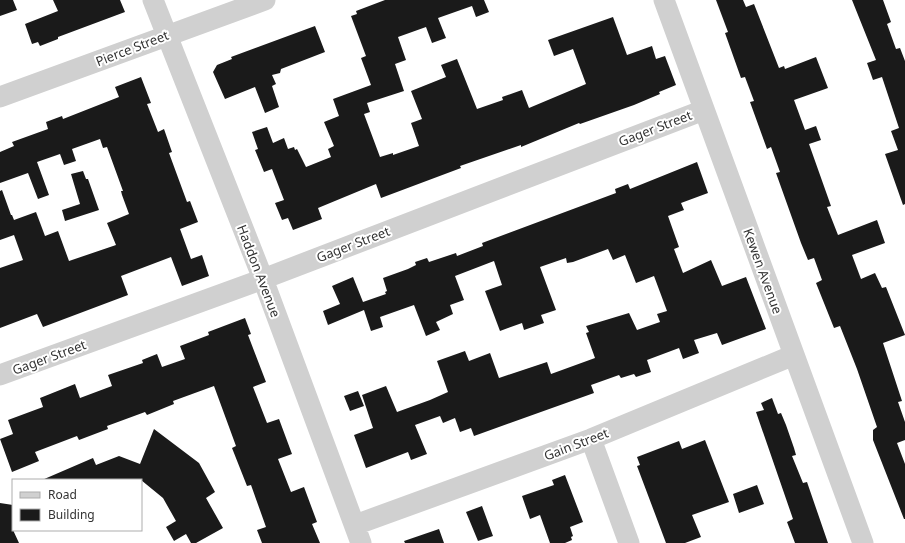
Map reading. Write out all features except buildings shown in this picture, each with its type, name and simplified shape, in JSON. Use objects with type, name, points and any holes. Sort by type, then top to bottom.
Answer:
[{"type":"street","name":"Haddon Avenue","points":[[153,0],[263,278],[358,534]]},
{"type":"street","name":"Pierce Street","points":[[0,97],[265,0]]},
{"type":"street","name":"Kewen Avenue","points":[[664,0],[863,543]]},
{"type":"street","name":"Gager Street","points":[[0,375],[263,278],[704,110]]},
{"type":"street","name":"Gain Street","points":[[358,534],[794,355]]},
{"type":"street","points":[[591,439],[629,543]]}]
